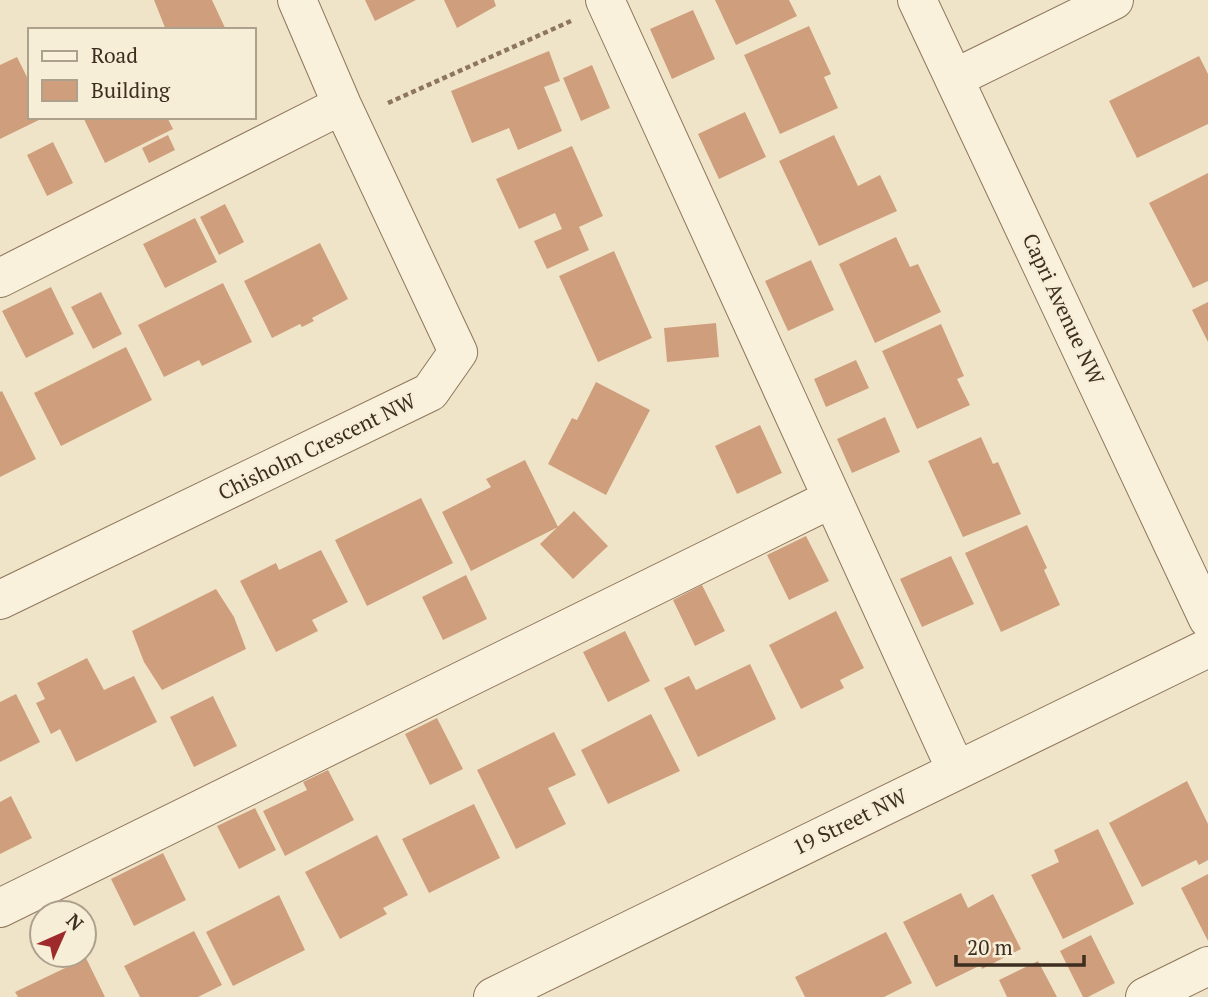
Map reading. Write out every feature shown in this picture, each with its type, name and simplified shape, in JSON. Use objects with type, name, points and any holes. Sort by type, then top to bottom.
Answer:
[{"type":"street","name":"Chisholm Crescent NW","points":[[0,600],[430,392],[458,352],[342,105],[296,0]]},
{"type":"street","name":"Capri Avenue NW","points":[[917,0],[1208,619]]},
{"type":"street","points":[[955,78],[1114,0]]},
{"type":"street","points":[[606,2],[956,770]]},
{"type":"street","points":[[0,278],[342,105]]},
{"type":"street","points":[[0,908],[831,499]]},
{"type":"street","name":"19 Street NW","points":[[493,997],[1208,648]]},
{"type":"street","points":[[1145,997],[1208,966]]},
{"type":"path","points":[[342,105],[382,106],[606,2]]},
{"type":"building","points":[[154,0],[212,0],[225,28],[165,28]]},
{"type":"building","points":[[365,0],[416,0],[375,21]]},
{"type":"building","points":[[444,0],[494,0],[496,6],[457,28]]},
{"type":"building","points":[[715,0],[789,0],[797,16],[736,45]]},
{"type":"building","points":[[693,10],[715,59],[672,79],[650,29]]},
{"type":"building","points":[[809,26],[831,74],[824,77],[838,108],[780,134],[744,55]]},
{"type":"building","points":[[549,51],[560,81],[544,87],[562,131],[518,150],[509,128],[472,143],[451,91]]},
{"type":"building","points":[[1199,56],[1208,74],[1208,124],[1137,158],[1109,101]]},
{"type":"building","points":[[17,57],[28,79],[28,119],[41,119],[0,139],[0,65]]},
{"type":"building","points":[[592,65],[610,108],[581,121],[563,78]]},
{"type":"building","points":[[745,112],[766,157],[719,179],[698,134]]},
{"type":"building","points":[[84,119],[168,119],[173,129],[105,163]]},
{"type":"building","points":[[168,135],[175,150],[149,163],[142,148]]},
{"type":"building","points":[[834,135],[858,186],[880,175],[897,211],[819,246],[779,161]]},
{"type":"building","points":[[53,142],[73,183],[47,196],[27,155]]},
{"type":"building","points":[[572,146],[603,216],[579,227],[589,250],[547,269],[534,241],[562,229],[555,213],[519,229],[496,179]]},
{"type":"building","points":[[1208,173],[1208,281],[1193,288],[1149,203]]},
{"type":"building","points":[[225,204],[244,242],[219,255],[200,217]]},
{"type":"building","points":[[195,218],[217,262],[165,288],[143,244]]},
{"type":"building","points":[[896,237],[910,267],[918,264],[941,312],[875,343],[839,264]]},
{"type":"building","points":[[320,243],[348,299],[312,318],[314,321],[302,327],[300,324],[272,338],[244,281]]},
{"type":"building","points":[[614,251],[652,338],[598,362],[559,276]]},
{"type":"building","points":[[811,260],[834,310],[788,331],[765,281]]},
{"type":"building","points":[[223,283],[252,342],[202,366],[199,360],[164,377],[138,325]]},
{"type":"building","points":[[51,287],[74,334],[26,358],[2,311]]},
{"type":"building","points":[[101,292],[122,334],[93,349],[71,307]]},
{"type":"building","points":[[1208,302],[1208,342],[1192,310]]},
{"type":"building","points":[[716,323],[719,357],[667,362],[664,328]]},
{"type":"building","points":[[941,324],[964,376],[957,379],[970,405],[917,429],[882,351]]},
{"type":"building","points":[[126,347],[152,400],[61,446],[34,393]]},
{"type":"building","points":[[856,360],[869,388],[826,407],[814,379]]},
{"type":"building","points":[[596,382],[650,410],[606,495],[548,464],[572,418],[577,420]]},
{"type":"building","points":[[2,391],[36,459],[0,477],[0,392]]},
{"type":"building","points":[[885,417],[900,452],[852,473],[837,439]]},
{"type":"building","points":[[760,425],[782,473],[737,494],[715,446]]},
{"type":"building","points":[[981,437],[993,464],[998,462],[1021,514],[963,537],[928,461]]},
{"type":"building","points":[[525,460],[558,527],[471,571],[442,512],[491,487],[486,479]]},
{"type":"building","points":[[421,498],[453,563],[367,606],[335,540]]},
{"type":"building","points":[[574,511],[608,546],[573,579],[540,544]]},
{"type":"building","points":[[1027,525],[1060,605],[1001,632],[965,553]]},
{"type":"building","points":[[806,536],[829,581],[789,600],[767,555]]},
{"type":"building","points":[[321,550],[348,602],[312,620],[318,631],[276,652],[240,581],[276,563],[279,570]]},
{"type":"building","points":[[951,556],[974,604],[922,627],[900,579]]},
{"type":"building","points":[[466,575],[487,619],[443,640],[422,597]]},
{"type":"building","points":[[702,585],[725,631],[695,646],[673,600]]},
{"type":"building","points":[[216,589],[234,617],[246,649],[162,690],[144,662],[132,631]]},
{"type":"building","points":[[836,611],[864,668],[840,680],[844,688],[801,709],[769,645]]},
{"type":"building","points":[[625,631],[650,681],[608,702],[583,652]]},
{"type":"building","points":[[87,658],[104,690],[134,676],[157,722],[76,762],[60,729],[51,734],[36,703],[45,699],[37,683]]},
{"type":"building","points":[[750,664],[776,719],[698,757],[664,688],[689,676],[696,690]]},
{"type":"building","points":[[16,694],[40,742],[0,762],[0,702]]},
{"type":"building","points":[[213,696],[237,746],[194,767],[170,717]]},
{"type":"building","points":[[651,714],[680,771],[608,804],[581,750]]},
{"type":"building","points":[[437,718],[463,769],[430,785],[405,734]]},
{"type":"building","points":[[554,732],[576,775],[548,788],[566,824],[516,849],[477,770]]},
{"type":"building","points":[[328,770],[354,820],[285,856],[263,811],[307,790],[303,782]]},
{"type":"building","points":[[1187,781],[1208,824],[1208,860],[1199,865],[1196,860],[1142,887],[1109,823]]},
{"type":"building","points":[[11,796],[32,838],[0,854],[0,802]]},
{"type":"building","points":[[474,804],[500,858],[429,893],[402,839]]},
{"type":"building","points":[[255,808],[276,850],[239,869],[217,826]]},
{"type":"building","points":[[1098,829],[1134,904],[1063,939],[1031,875],[1059,862],[1054,850]]},
{"type":"building","points":[[377,835],[408,895],[383,908],[387,914],[340,939],[305,872]]},
{"type":"building","points":[[163,853],[186,900],[134,926],[111,879]]},
{"type":"building","points":[[1208,874],[1208,941],[1181,888]]},
{"type":"building","points":[[961,893],[968,908],[993,894],[1021,949],[982,969],[981,965],[936,987],[903,922]]},
{"type":"building","points":[[279,895],[305,950],[233,986],[206,932]]},
{"type":"building","points":[[194,931],[222,985],[198,997],[140,997],[124,966]]},
{"type":"building","points":[[886,932],[912,983],[884,997],[805,997],[795,977]]},
{"type":"building","points":[[1091,935],[1115,983],[1083,997],[1060,951]]},
{"type":"building","points":[[1038,961],[1057,997],[1007,997],[999,980]]},
{"type":"building","points":[[63,969],[91,969],[105,997],[18,997],[15,992]]}]
